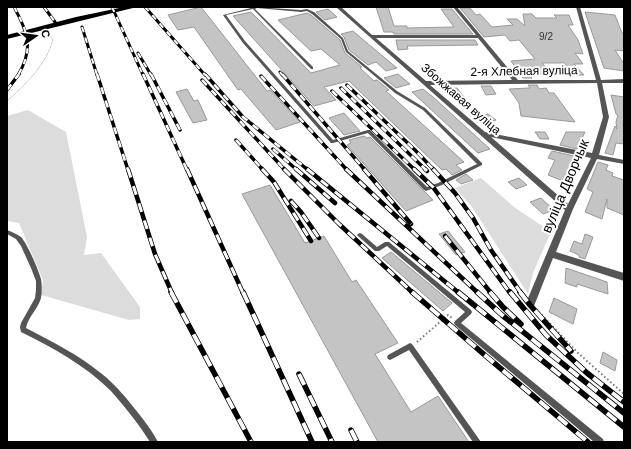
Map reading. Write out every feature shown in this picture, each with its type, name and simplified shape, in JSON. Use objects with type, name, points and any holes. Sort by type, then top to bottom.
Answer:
[{"type":"highway","points":[[7,34],[62,19],[117,7]]},
{"type":"highway","points":[[7,37],[70,20],[134,7]]},
{"type":"street","name":"Збожжавая вуліца","points":[[338,7],[569,209]]},
{"type":"street","points":[[455,7],[516,82]]},
{"type":"street","name":"вуліца Дворчык","points":[[531,303],[569,209],[595,156],[606,117],[599,81],[578,7]]},
{"type":"street","points":[[372,36],[479,37]]},
{"type":"street","name":"2-я Хлебная вуліца","points":[[425,83],[624,81]]},
{"type":"street","points":[[484,134],[624,162]]},
{"type":"street","points":[[550,254],[624,277]]},
{"type":"lane","points":[[257,8],[312,68]]},
{"type":"lane","points":[[257,8],[300,11],[307,9],[313,13],[342,39],[348,51],[396,92],[424,109],[480,164],[440,184],[426,189],[369,131],[332,142],[244,42],[224,15],[257,8]]},
{"type":"lane","points":[[7,232],[13,234],[19,239],[38,277],[38,298],[30,315],[23,323],[23,330],[66,352],[95,371],[124,398],[154,442]]},
{"type":"lane","points":[[360,236],[377,250],[387,243],[469,312],[457,323],[600,442]]},
{"type":"lane","points":[[390,357],[410,346],[477,442]]},
{"type":"path","points":[[7,100],[34,76],[48,56],[53,40],[48,32]]},
{"type":"path","points":[[531,303],[555,330],[607,380],[624,394]]},
{"type":"path","points":[[410,346],[448,315],[457,323]]},
{"type":"shaded area","points":[[28,110],[66,132],[87,237],[84,255],[101,253],[140,307],[140,319],[129,320],[41,295],[43,280],[19,223],[7,221],[7,116]]},
{"type":"shaded area","points":[[481,178],[514,207],[551,232],[533,273],[528,294],[472,207],[455,188]]},
{"type":"building","points":[[201,7],[267,91],[270,90],[300,122],[276,130],[241,89],[238,90],[194,27],[178,30],[168,15]]},
{"type":"building","points":[[376,7],[388,7],[394,26],[407,26],[407,28],[454,27],[441,9],[452,9],[473,34],[394,34],[393,32],[384,32]]},
{"type":"building","points":[[460,8],[470,8],[476,15],[480,14],[492,27],[513,25],[507,19],[517,19],[525,26],[523,14],[532,14],[536,18],[557,18],[554,15],[569,15],[573,25],[568,25],[578,40],[583,54],[575,53],[583,64],[574,64],[584,75],[574,75],[564,63],[542,63],[551,73],[529,75],[532,78],[523,78],[511,61],[535,59],[519,40],[510,41],[505,35],[484,37]]},
{"type":"building","points":[[328,9],[337,17],[325,20],[316,12]]},
{"type":"building","points":[[251,12],[311,73],[340,65],[321,49],[311,51],[278,20],[307,13],[311,15],[340,40],[345,53],[362,67],[360,68],[374,81],[377,80],[389,90],[386,91],[464,162],[456,165],[462,170],[452,175],[446,169],[442,170],[349,81],[324,87],[336,100],[314,106],[233,16]]},
{"type":"building","points":[[585,12],[615,15],[622,33],[624,34],[624,51],[615,50],[624,64],[624,71],[604,68]]},
{"type":"building","points":[[353,31],[397,68],[386,71],[376,62],[368,65],[349,50],[344,37],[341,34]]},
{"type":"building","points":[[396,40],[475,40],[478,45],[407,46],[408,49],[398,50]]},
{"type":"building","points":[[398,74],[410,84],[396,88],[384,78]]},
{"type":"building","points":[[528,85],[537,85],[539,89],[546,88],[549,93],[554,93],[575,122],[521,116],[519,103],[509,89],[530,88]]},
{"type":"building","points":[[481,86],[491,86],[496,94],[486,95]]},
{"type":"building","points":[[457,88],[464,97],[454,98],[447,89]]},
{"type":"building","points":[[187,89],[194,101],[198,100],[207,120],[193,123],[176,92]]},
{"type":"building","points":[[423,89],[490,149],[478,153],[412,92]]},
{"type":"building","points":[[611,95],[624,97],[624,144],[616,143],[613,155],[605,153],[615,126],[617,129],[616,122],[618,115],[616,114]]},
{"type":"building","points":[[344,113],[360,131],[344,135],[329,118]]},
{"type":"building","points":[[488,114],[496,120],[487,123],[479,117]]},
{"type":"building","points":[[535,132],[545,132],[549,139],[540,139]]},
{"type":"building","points":[[566,132],[585,132],[577,149],[560,145]]},
{"type":"building","points":[[364,136],[367,138],[370,137],[433,200],[406,211],[347,145],[351,143],[349,140]]},
{"type":"building","points":[[552,151],[574,156],[563,181],[548,175],[555,160],[548,158]]},
{"type":"building","points":[[598,162],[608,165],[606,170],[613,173],[612,176],[624,180],[624,215],[607,208],[607,199],[602,219],[585,212],[593,192],[587,189]]},
{"type":"building","points":[[466,174],[473,180],[461,184],[456,180]]},
{"type":"building","points":[[519,178],[527,185],[516,189],[508,182]]},
{"type":"building","points":[[270,185],[305,243],[324,236],[352,282],[356,280],[398,343],[375,354],[411,412],[438,396],[469,442],[378,442],[242,194]]},
{"type":"building","points":[[541,198],[554,210],[543,214],[530,202]]},
{"type":"building","points":[[448,231],[465,252],[456,255],[439,234]]},
{"type":"building","points":[[585,234],[593,237],[585,259],[570,251],[574,241],[582,244]]},
{"type":"building","points":[[391,252],[452,303],[443,311],[382,258]]},
{"type":"building","points":[[566,268],[607,282],[608,294],[577,284],[577,287],[565,283]]},
{"type":"building","points":[[554,298],[577,309],[573,324],[549,312]]},
{"type":"building","points":[[603,352],[617,360],[615,371],[600,363]]},
{"type":"railway","points":[[14,7],[23,25],[27,41],[26,57],[18,75]]},
{"type":"railway","points":[[44,7],[55,22]]},
{"type":"railway","points":[[112,7],[143,75]]},
{"type":"railway","points":[[145,7],[205,75]]},
{"type":"railway","points":[[82,27],[97,75]]},
{"type":"railway","points":[[138,53],[151,75]]},
{"type":"railway","points":[[7,90],[19,74]]},
{"type":"railway","points":[[97,74],[128,170]]},
{"type":"railway","points":[[143,74],[187,170]]},
{"type":"railway","points":[[151,74],[180,130]]},
{"type":"railway","points":[[205,74],[243,117],[308,170]]},
{"type":"railway","points":[[282,74],[365,170]]},
{"type":"railway","points":[[261,76],[347,170]]},
{"type":"railway","points":[[202,80],[285,170]]},
{"type":"railway","points":[[347,85],[434,170]]},
{"type":"railway","points":[[341,88],[426,170]]},
{"type":"railway","points":[[332,91],[415,170]]},
{"type":"railway","points":[[236,140],[263,170]]},
{"type":"railway","points":[[273,149],[297,170]]},
{"type":"railway","points":[[128,169],[155,254],[172,293]]},
{"type":"railway","points":[[187,169],[243,293]]},
{"type":"railway","points":[[262,169],[274,182],[311,241]]},
{"type":"railway","points":[[296,169],[335,203]]},
{"type":"railway","points":[[307,169],[459,293]]},
{"type":"railway","points":[[364,169],[411,224]]},
{"type":"railway","points":[[414,169],[433,187],[510,293]]},
{"type":"railway","points":[[433,169],[455,193],[473,218],[491,250],[521,293]]},
{"type":"railway","points":[[285,170],[339,224],[413,293]]},
{"type":"railway","points":[[347,170],[478,293]]},
{"type":"railway","points":[[291,201],[301,212],[319,238]]},
{"type":"railway","points":[[445,236],[491,293]]},
{"type":"railway","points":[[171,292],[251,442]]},
{"type":"railway","points":[[243,292],[312,442]]},
{"type":"railway","points":[[412,292],[588,442]]},
{"type":"railway","points":[[458,292],[624,427]]},
{"type":"railway","points":[[477,292],[502,315],[624,413]]},
{"type":"railway","points":[[490,292],[521,324]]},
{"type":"railway","points":[[510,292],[546,335],[587,373],[624,402]]},
{"type":"railway","points":[[520,292],[571,351]]},
{"type":"railway","points":[[299,374],[332,442]]},
{"type":"railway","points":[[351,430],[357,442]]}]
